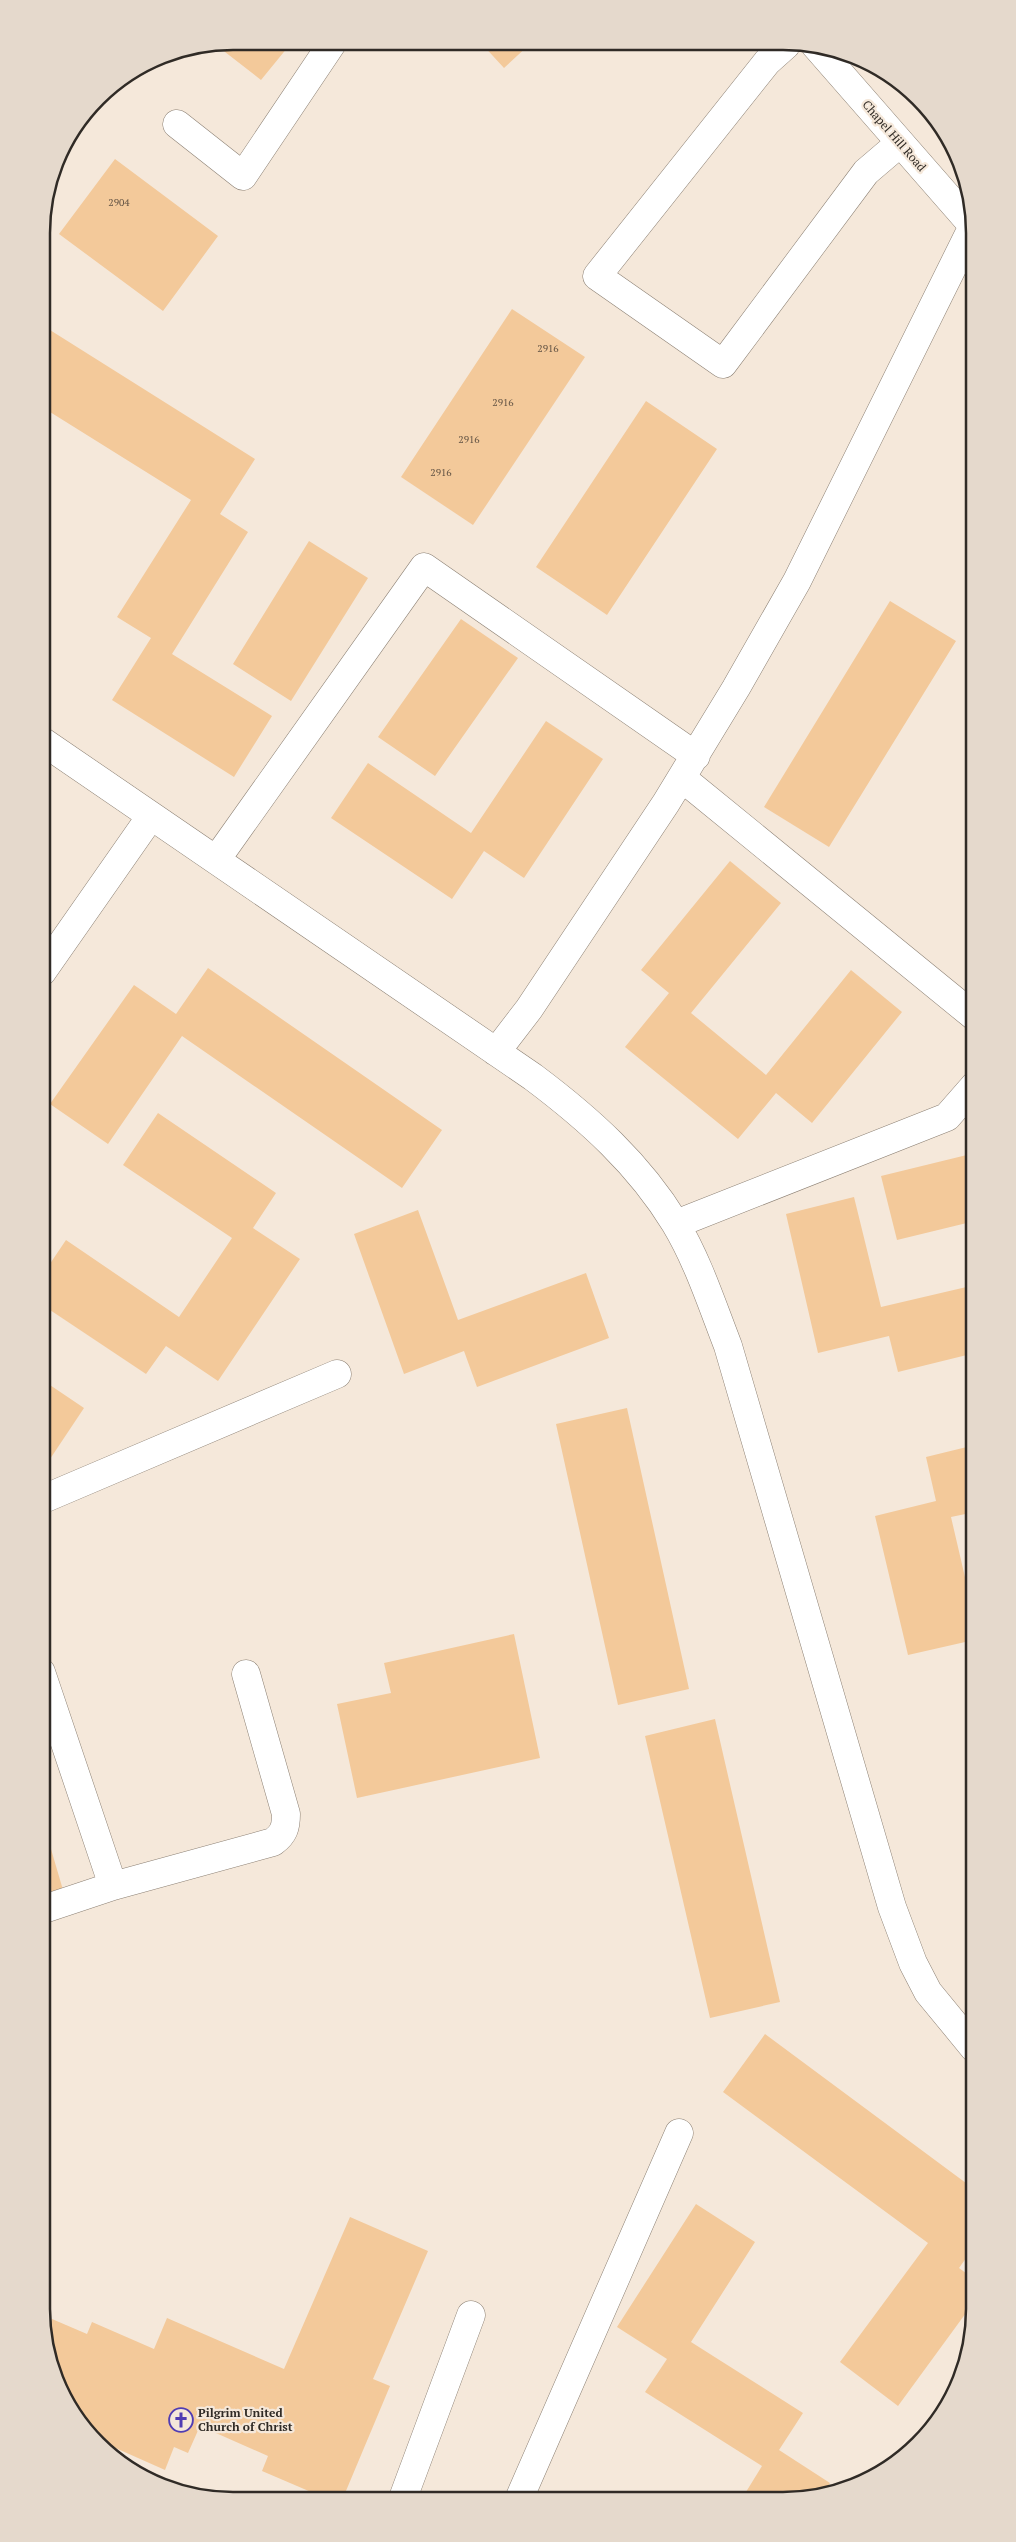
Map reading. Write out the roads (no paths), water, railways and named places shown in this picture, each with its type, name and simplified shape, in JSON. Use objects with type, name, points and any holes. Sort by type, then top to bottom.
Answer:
[{"type":"street","points":[[177,124],[243,176],[328,50]]},
{"type":"street","points":[[780,50],[767,62],[596,276],[723,364],[866,172],[900,143]]},
{"type":"street","name":"Chapel Hill Road","points":[[824,55],[965,217]]},
{"type":"street","points":[[496,1052],[529,1009],[689,767],[797,582],[966,240]]},
{"type":"street","points":[[216,860],[424,567],[689,767],[966,1009]]},
{"type":"street","points":[[50,746],[496,1052],[574,1108],[614,1144],[647,1182],[676,1224],[697,1267],[728,1346],[892,1907],[913,1963],[928,1992],[946,2017],[966,2039]]},
{"type":"street","points":[[50,961],[152,816]]},
{"type":"street","points":[[676,1224],[948,1117],[966,1096]]},
{"type":"street","points":[[50,1496],[337,1374]]},
{"type":"street","points":[[50,1907],[113,1886],[273,1842],[281,1836],[286,1826],[286,1814],[246,1674]]},
{"type":"street","points":[[50,1699],[113,1886]]},
{"type":"street","points":[[522,2492],[679,2133]]},
{"type":"street","points":[[405,2492],[471,2315]]},
{"type":"place","name":"Pilgrim United Church of Christ","points":[[181,2420]]}]
